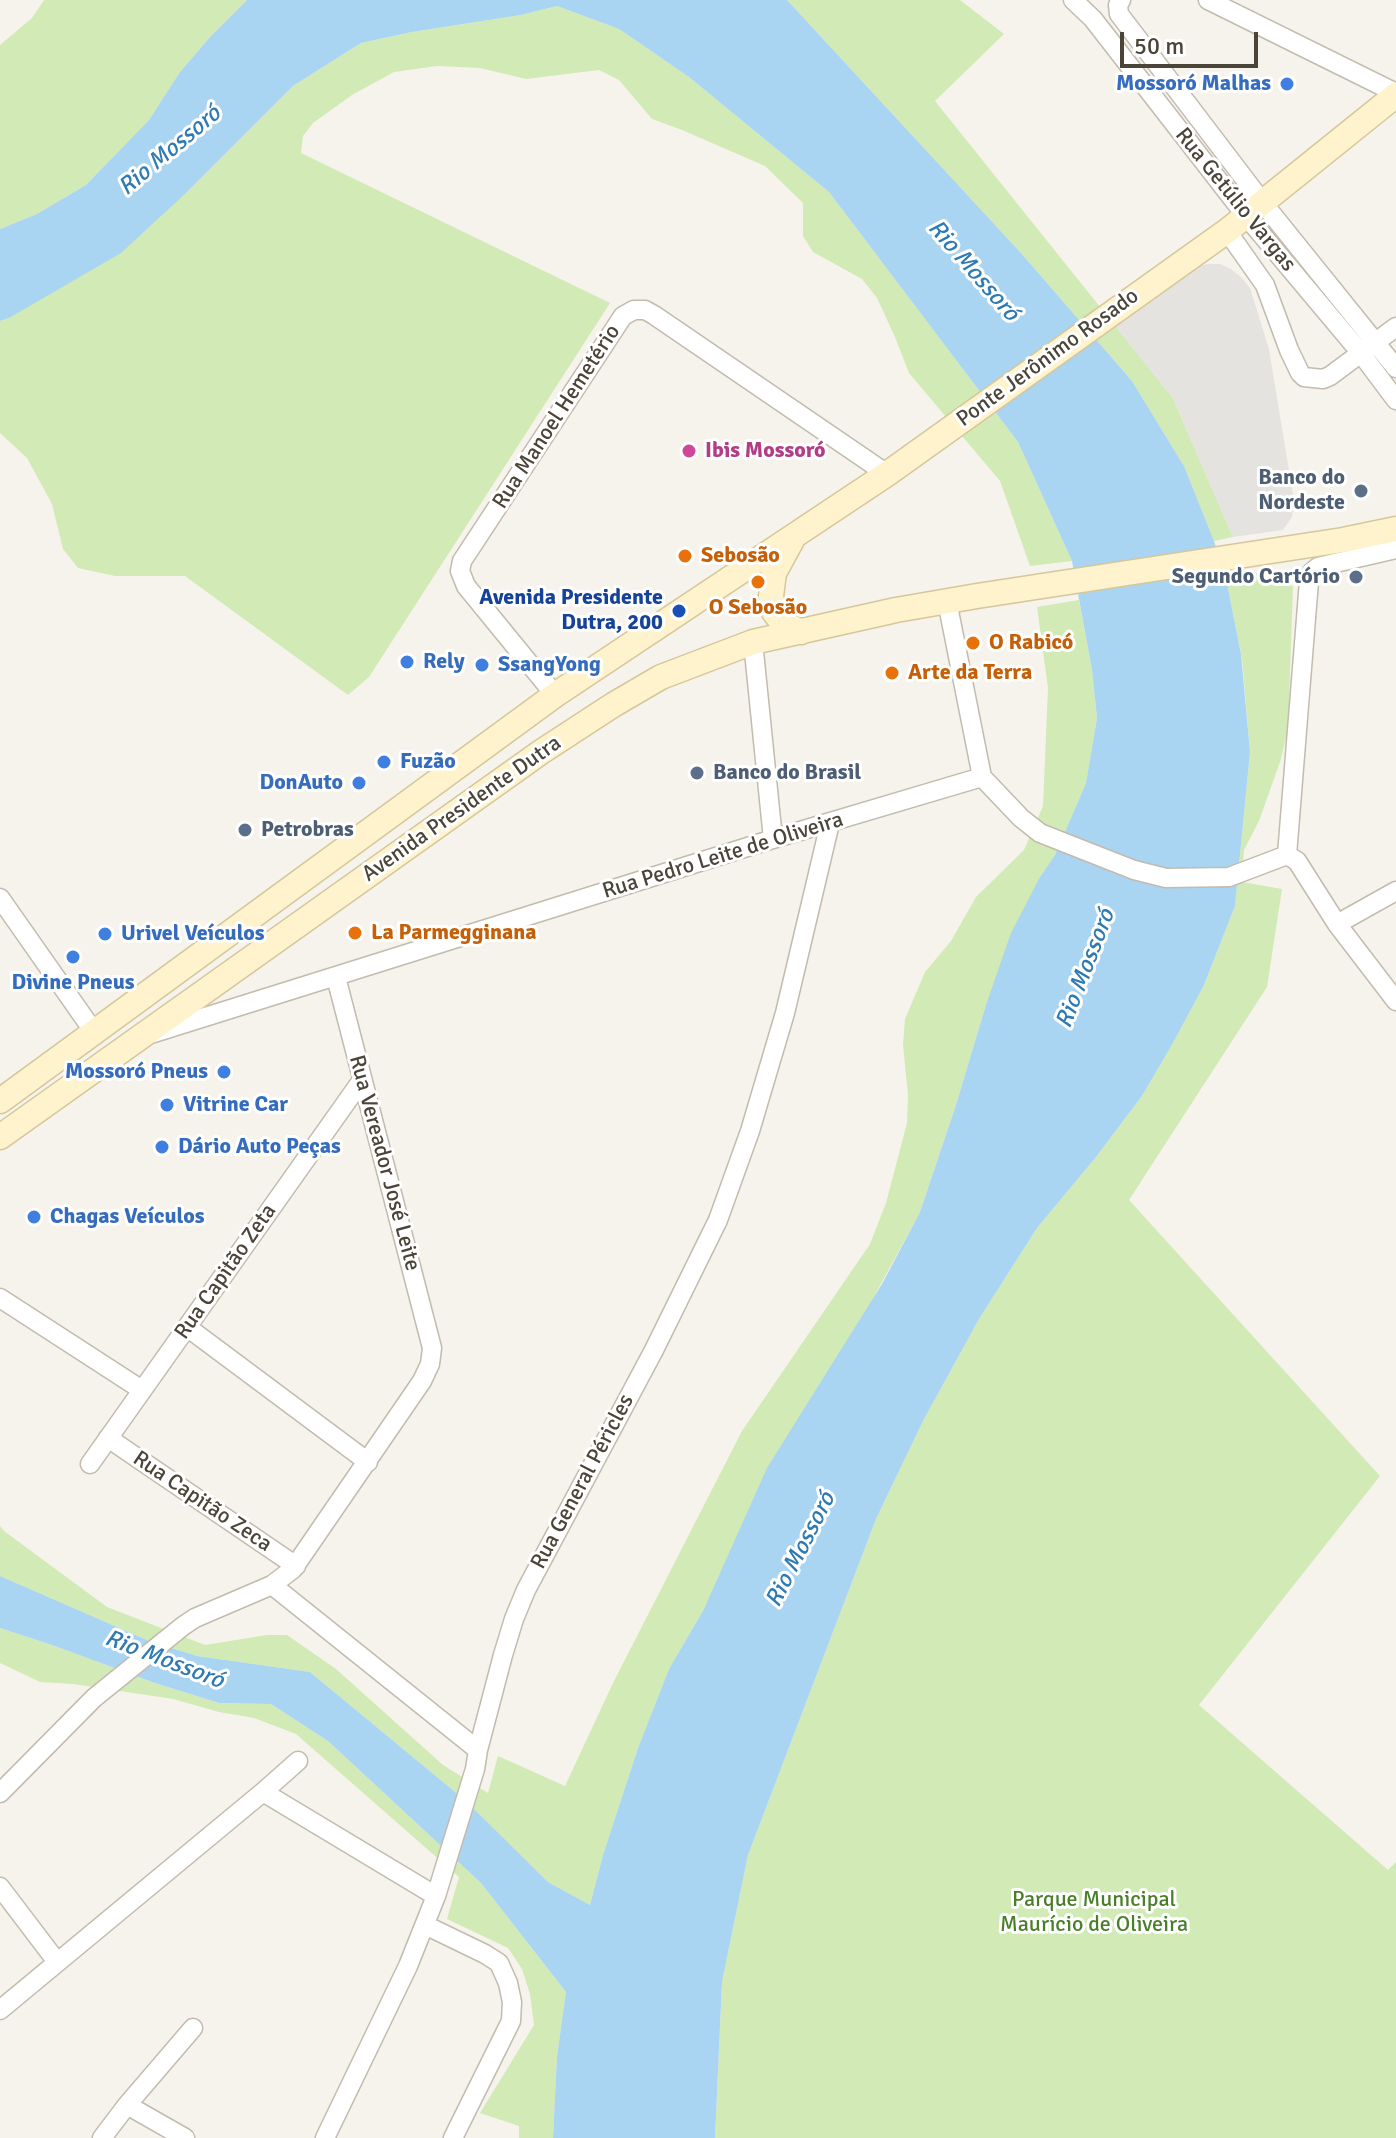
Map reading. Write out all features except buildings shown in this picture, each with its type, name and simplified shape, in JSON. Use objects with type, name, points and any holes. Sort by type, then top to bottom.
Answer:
[{"type":"main road","name":"Ponte Jerônimo Rosado","points":[[915,454],[1245,217],[1396,94]]},
{"type":"main road","name":"Avenida Presidente Dutra","points":[[0,1101],[518,721],[915,454]]},
{"type":"main road","name":"Avenida Presidente Dutra","points":[[4,1126],[140,1038],[541,752],[661,677],[753,642],[947,601],[1343,540],[1396,529]]},
{"type":"main road","points":[[795,534],[774,573],[771,596],[774,612],[782,622],[801,632]]},
{"type":"main road","points":[[518,721],[541,752]]},
{"type":"street","name":"Rua Getúlio Vargas","points":[[1073,0],[1093,19],[1245,217],[1367,347],[1396,368]]},
{"type":"street","points":[[1208,0],[1396,94]]},
{"type":"street","name":"Rua Getúlio Vargas","points":[[1119,3],[1119,14],[1245,217],[1367,347],[1396,400]]},
{"type":"street","points":[[1245,217],[1257,272],[1273,304],[1289,350],[1304,377],[1323,379],[1396,327]]},
{"type":"street","points":[[1257,272],[1275,250]]},
{"type":"street","name":"Rua Manoel Hemetério","points":[[555,695],[466,586],[460,571],[462,561],[623,316],[634,310],[645,310],[654,315],[887,474]]},
{"type":"street","points":[[1287,855],[1312,572],[1318,567],[1396,549]]},
{"type":"street","points":[[947,601],[982,777],[1021,818],[1040,833],[1134,870],[1166,878],[1229,877],[1287,855],[1297,861],[1337,924],[1396,1001]]},
{"type":"street","points":[[753,642],[773,839]]},
{"type":"street","name":"Rua Pedro Leite de Oliveira","points":[[140,1038],[773,839],[982,777]]},
{"type":"street","name":"Rua General Péricles","points":[[325,2138],[408,1966],[436,1896],[475,1769],[503,1655],[526,1590],[654,1350],[718,1220],[750,1131],[785,1013],[830,823]]},
{"type":"street","points":[[1337,924],[1396,891]]},
{"type":"street","points":[[0,898],[94,1032]]},
{"type":"street","name":"Rua Vereador José Leite","points":[[336,977],[432,1348],[430,1364],[422,1381],[368,1462]]},
{"type":"street","name":"Rua Capitão Zeta","points":[[90,1464],[362,1080]]},
{"type":"street","points":[[0,1298],[142,1390]]},
{"type":"street","points":[[0,1793],[94,1698],[183,1626],[272,1585],[296,1566],[368,1462],[187,1327]]},
{"type":"street","name":"Rua Capitão Zeca","points":[[108,1438],[296,1566]]},
{"type":"street","points":[[272,1585],[478,1750]]},
{"type":"street","points":[[0,2010],[298,1761]]},
{"type":"street","points":[[263,1792],[436,1896]]},
{"type":"street","points":[[0,1887],[57,1962]]},
{"type":"street","points":[[425,1925],[499,1963],[512,2002],[511,2021],[453,2138]]},
{"type":"street","points":[[102,2138],[193,2028]]},
{"type":"street","points":[[127,2105],[185,2138]]},
{"type":"green space","points":[[44,0],[247,0],[180,72],[149,120],[86,185],[37,214],[0,229],[0,45],[32,18]]},
{"type":"green space","points":[[787,0],[960,0],[1004,34],[935,101],[1173,398],[1233,537],[1214,541],[1184,466],[1132,381],[1021,253]]},
{"type":"green space","points":[[557,6],[619,29],[689,77],[829,192],[1018,442],[1072,561],[1030,566],[1000,481],[909,373],[877,298],[862,279],[813,252],[803,236],[803,203],[765,166],[652,119],[619,80],[599,70],[526,79],[480,68],[437,66],[394,72],[352,95],[313,123],[303,136],[301,153],[610,303],[369,677],[348,695],[185,576],[115,576],[78,568],[63,549],[52,504],[27,458],[0,433],[0,321],[9,318],[188,191],[293,86],[361,43]]},
{"type":"green space","name":"Parque Municipal Maurício de Oliveira","points":[[1277,570],[1293,587],[1288,729],[1259,821],[1244,850],[1242,882],[1282,889],[1267,987],[1129,1200],[1380,1476],[1199,1705],[1388,1870],[1396,1862],[1396,2138],[715,2138],[722,1982],[748,1855],[876,1519],[923,1421],[979,1319],[1037,1228],[1142,1096],[1204,985],[1235,906],[1250,752],[1242,658],[1226,578]]},
{"type":"green space","points":[[1079,600],[1097,718],[1086,783],[1055,855],[1040,877],[985,1008],[920,1212],[669,1669],[638,1748],[590,1905],[548,1882],[466,1801],[310,1672],[197,1656],[149,1641],[0,1576],[0,1526],[107,1607],[205,1645],[267,1635],[287,1635],[336,1669],[443,1765],[488,1793],[498,1756],[565,1786],[613,1683],[742,1431],[870,1244],[886,1203],[907,1123],[908,1095],[903,1045],[905,1019],[925,972],[951,941],[976,897],[1024,850],[1043,806],[1048,688],[1037,607]]},
{"type":"green space","points":[[0,1628],[219,1703],[271,1704],[328,1741],[481,1883],[566,1992],[557,2056],[553,2138],[519,2138],[519,2126],[480,2113],[534,2025],[530,1994],[522,1969],[508,1948],[447,1919],[459,1877],[296,1734],[254,1718],[173,1699],[40,1682],[0,1663]]},
{"type":"shaded area","points":[[1220,264],[1231,269],[1250,288],[1269,349],[1294,501],[1292,517],[1283,530],[1233,537],[1173,398],[1114,325],[1195,267]]},
{"type":"water","name":"Rio Mossoró","points":[[247,0],[787,0],[1021,253],[1132,381],[1184,466],[1226,578],[1241,654],[1250,752],[1235,906],[1204,985],[1142,1096],[1037,1228],[979,1319],[923,1421],[876,1519],[748,1855],[722,1982],[715,2138],[553,2138],[557,2056],[566,1992],[481,1883],[328,1741],[271,1704],[219,1703],[0,1628],[0,1576],[149,1641],[197,1656],[310,1672],[466,1801],[548,1882],[590,1905],[638,1748],[669,1669],[704,1609],[767,1468],[882,1284],[920,1212],[1011,933],[1055,855],[1086,783],[1097,718],[1092,670],[1072,561],[1018,442],[829,192],[689,77],[619,29],[557,6],[361,43],[293,86],[121,253],[0,321],[0,229],[37,214],[86,185],[149,120],[180,72]]},
{"type":"place","name":"Mossoró Malhas","points":[[1287,84]]},
{"type":"place","name":"Ibis Mossoró","points":[[689,451]]},
{"type":"place","name":"Banco do Nordeste","points":[[1361,491]]},
{"type":"place","name":"Sebosão","points":[[685,556]]},
{"type":"place","name":"Segundo Cartório","points":[[1356,577]]},
{"type":"place","name":"O Sebosão","points":[[758,582]]},
{"type":"place","name":"Avenida Presidente Dutra, 200","points":[[679,611]]},
{"type":"place","name":"O Rabicó","points":[[973,643]]},
{"type":"place","name":"Rely","points":[[407,662]]},
{"type":"place","name":"SsangYong","points":[[482,665]]},
{"type":"place","name":"Arte da Terra","points":[[892,673]]},
{"type":"place","name":"Fuzão","points":[[384,762]]},
{"type":"place","name":"Banco do Brasil","points":[[697,773]]},
{"type":"place","name":"DonAuto","points":[[359,783]]},
{"type":"place","name":"Petrobras","points":[[245,830]]},
{"type":"place","name":"La Parmegginana","points":[[355,933]]},
{"type":"place","name":"Urivel Veículos","points":[[105,934]]},
{"type":"place","name":"Divine Pneus","points":[[73,957]]},
{"type":"place","name":"Mossoró Pneus","points":[[224,1072]]},
{"type":"place","name":"Vitrine Car","points":[[167,1105]]},
{"type":"place","name":"Dário Auto Peças","points":[[162,1147]]},
{"type":"place","name":"Chagas Veículos","points":[[34,1217]]}]
